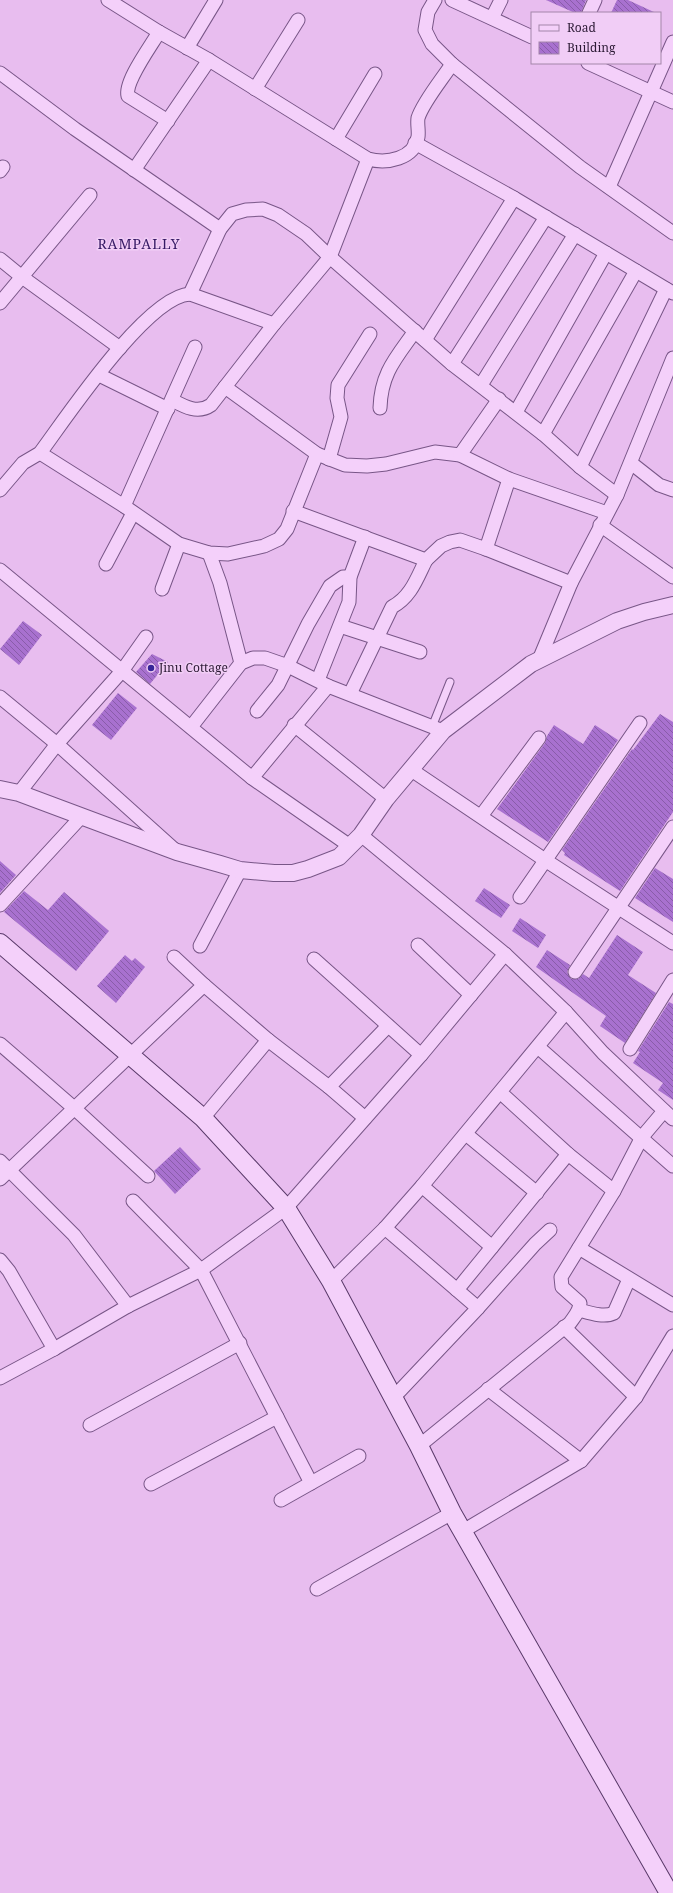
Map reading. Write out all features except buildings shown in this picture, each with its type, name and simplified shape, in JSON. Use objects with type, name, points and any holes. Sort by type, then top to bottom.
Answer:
[{"type":"main road","points":[[0,943],[203,1118],[286,1208],[331,1281],[419,1446],[452,1513],[669,1893]]},
{"type":"street","points":[[108,0],[159,32],[209,60],[368,159],[379,162],[400,157],[409,153],[418,138],[418,119],[452,64]]},
{"type":"street","points":[[187,48],[216,0]]},
{"type":"street","points":[[435,0],[428,12],[425,30],[432,44],[452,64],[580,167],[673,233]]},
{"type":"street","points":[[452,0],[531,37]]},
{"type":"street","points":[[492,18],[500,0]]},
{"type":"street","points":[[589,12],[595,0]]},
{"type":"street","points":[[255,89],[298,20]]},
{"type":"street","points":[[159,32],[129,81],[126,91],[128,96],[168,121]]},
{"type":"street","points":[[609,188],[673,42]]},
{"type":"street","points":[[134,170],[209,60]]},
{"type":"street","points":[[590,64],[650,93],[673,102]]},
{"type":"street","points":[[0,73],[75,129],[220,229]]},
{"type":"street","points":[[336,139],[375,74]]},
{"type":"street","points":[[415,143],[514,198],[670,291],[580,467]]},
{"type":"street","points":[[98,375],[170,405],[194,410],[204,410],[211,405],[274,324],[330,257],[368,159]]},
{"type":"street","points":[[0,303],[90,195]]},
{"type":"street","points":[[425,340],[514,198]]},
{"type":"street","points":[[190,294],[220,229],[232,214],[246,210],[263,210],[278,215],[296,226],[452,364],[516,412],[580,467],[618,495]]},
{"type":"street","points":[[452,364],[546,217]]},
{"type":"street","points":[[481,385],[575,234]]},
{"type":"street","points":[[516,412],[606,253]]},
{"type":"street","points":[[0,259],[22,277],[120,348]]},
{"type":"street","points":[[543,434],[636,271]]},
{"type":"street","points":[[0,490],[23,463],[40,453],[120,348],[144,323],[165,305],[182,295],[190,294],[274,324]]},
{"type":"street","points":[[380,408],[380,393],[386,376],[415,331]]},
{"type":"street","points":[[40,453],[179,544],[209,553],[228,554],[264,546],[280,539],[286,529],[293,511],[323,456],[341,417],[337,398],[338,385],[370,334]]},
{"type":"street","points":[[106,564],[170,405],[196,347]]},
{"type":"street","points":[[539,660],[571,583],[600,525],[618,495],[673,358]]},
{"type":"street","points":[[225,388],[323,456],[345,465],[367,466],[386,464],[435,452],[460,455],[509,479],[607,513]]},
{"type":"street","points":[[460,455],[499,399]]},
{"type":"street","points":[[631,464],[659,485],[668,490],[673,490]]},
{"type":"street","points":[[486,548],[509,479]]},
{"type":"street","points":[[293,511],[426,560]]},
{"type":"street","points":[[600,525],[673,576]]},
{"type":"street","points":[[252,778],[294,725],[323,683],[340,626],[349,602],[350,577],[365,537]]},
{"type":"street","points":[[350,694],[392,607],[403,601],[410,593],[426,560],[441,546],[460,540],[486,548],[571,583]]},
{"type":"street","points":[[162,589],[179,544]]},
{"type":"street","points":[[209,553],[241,663]]},
{"type":"street","points":[[0,570],[252,778],[350,846]]},
{"type":"street","points":[[257,711],[278,685],[308,624],[330,586],[343,577],[350,577]]},
{"type":"street","points":[[1,789],[19,793],[177,852],[240,870],[293,873],[339,857],[361,835],[386,799],[410,769],[437,729],[531,664],[617,621],[644,612],[673,605]]},
{"type":"street","points":[[340,626],[420,652]]},
{"type":"street","points":[[19,793],[57,744],[122,671],[146,637]]},
{"type":"street","points":[[191,727],[241,663],[253,658],[265,658],[288,666],[323,683],[437,729]]},
{"type":"street","points":[[0,697],[57,744],[177,852]]},
{"type":"street","points":[[520,897],[640,723]]},
{"type":"street","points":[[294,725],[386,799]]},
{"type":"street","points":[[481,816],[539,738]]},
{"type":"street","points":[[410,769],[545,860],[673,943]]},
{"type":"street","points":[[0,905],[82,816]]},
{"type":"street","points":[[575,972],[673,827]]},
{"type":"street","points":[[361,835],[505,954],[566,1012],[603,1053],[668,1115],[642,1138],[614,1191],[566,1267],[560,1281],[562,1287],[580,1303],[579,1310],[570,1323],[419,1446]]},
{"type":"street","points":[[200,946],[240,870]]},
{"type":"street","points":[[418,945],[471,995]]},
{"type":"street","points":[[0,1378],[128,1306],[200,1270],[286,1208],[421,1055],[505,954]]},
{"type":"street","points":[[174,957],[268,1040],[329,1087],[365,1118]]},
{"type":"street","points":[[314,959],[421,1055]]},
{"type":"street","points":[[630,1049],[673,980]]},
{"type":"street","points":[[128,1306],[74,1235],[3,1170],[74,1108],[204,985]]},
{"type":"street","points":[[331,1281],[385,1228],[422,1186],[501,1093],[566,1012]]},
{"type":"street","points":[[329,1087],[388,1026]]},
{"type":"street","points":[[203,1118],[268,1040]]},
{"type":"street","points":[[0,1044],[74,1108],[148,1176]]},
{"type":"street","points":[[538,1047],[673,1166]]},
{"type":"street","points":[[501,1093],[568,1154],[614,1191]]},
{"type":"street","points":[[466,1134],[537,1193]]},
{"type":"street","points":[[457,1290],[568,1154]]},
{"type":"street","points":[[422,1186],[492,1247]]},
{"type":"street","points":[[133,1201],[200,1270],[240,1343],[312,1483]]},
{"type":"street","points":[[385,1228],[478,1308]]},
{"type":"street","points":[[393,1398],[478,1308],[535,1244],[550,1230]]},
{"type":"street","points":[[579,1248],[673,1305]]},
{"type":"street","points":[[0,1260],[9,1271],[54,1349]]},
{"type":"street","points":[[579,1310],[599,1315],[610,1315],[614,1313],[629,1278]]},
{"type":"street","points":[[564,1327],[636,1397]]},
{"type":"street","points":[[463,1531],[581,1460],[636,1397],[673,1336]]},
{"type":"street","points":[[90,1425],[240,1343]]},
{"type":"street","points":[[488,1389],[581,1460]]},
{"type":"street","points":[[151,1484],[277,1417]]},
{"type":"street","points":[[281,1500],[359,1456]]},
{"type":"street","points":[[317,1589],[452,1513]]},
{"type":"lane","points":[[437,729],[450,682]]},
{"type":"place","name":"Jinu Cottage","points":[[151,668]]},
{"type":"district","name":"RAMPALLY","points":[[139,244]]}]
